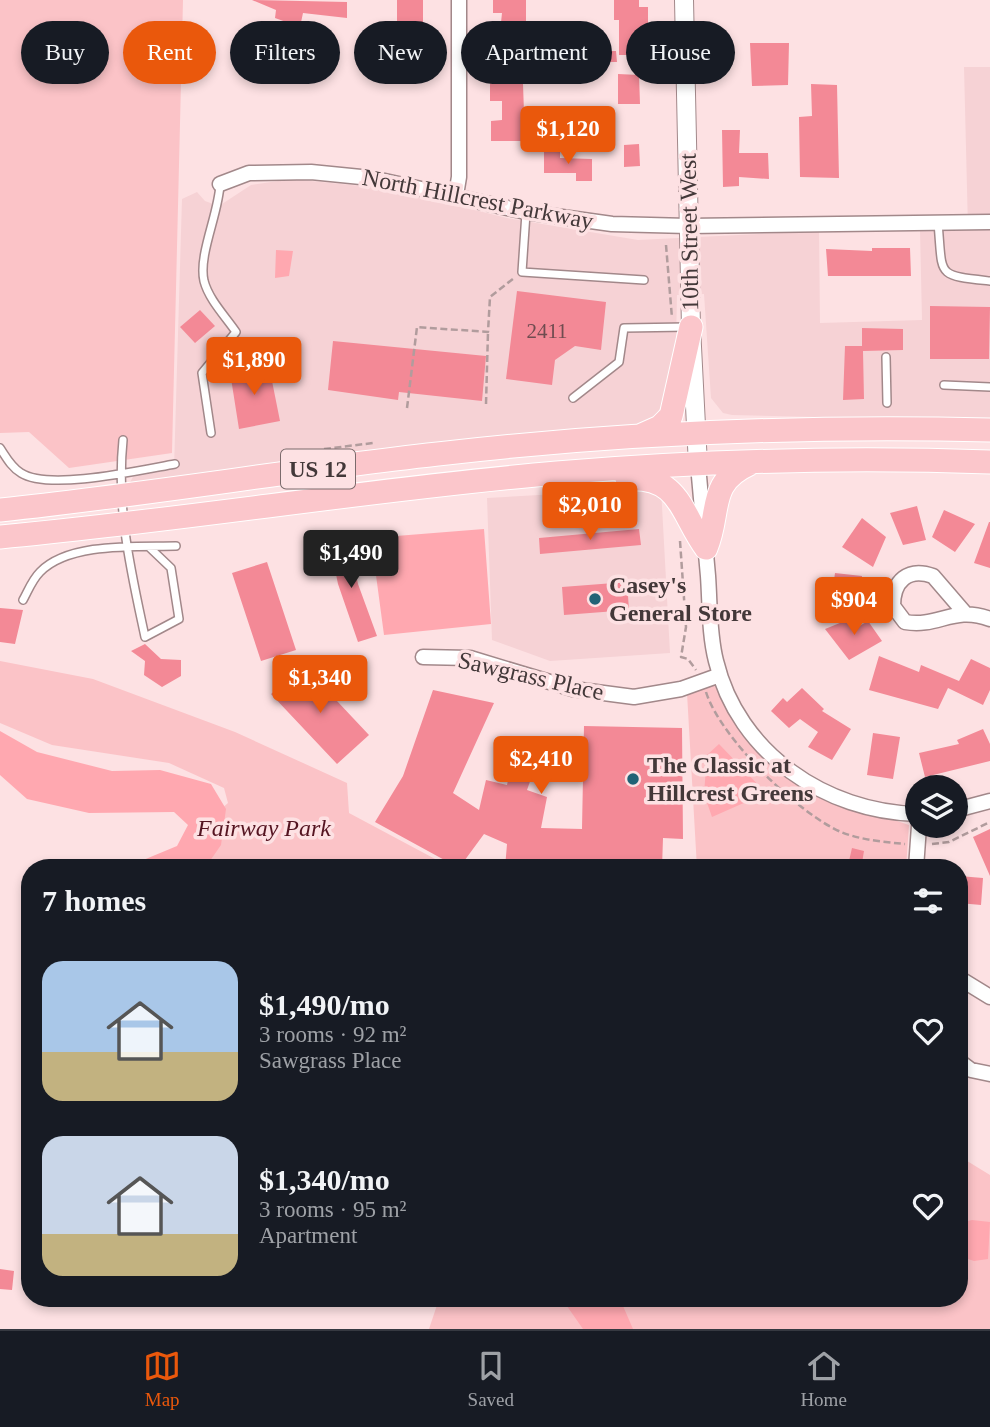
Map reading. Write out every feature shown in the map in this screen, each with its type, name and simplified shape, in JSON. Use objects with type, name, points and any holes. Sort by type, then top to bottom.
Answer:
[{"type":"main road","points":[[638,436],[660,428],[671,416],[681,327]]},
{"type":"main road","points":[[698,465],[709,450],[719,447],[840,440],[939,429]]},
{"type":"main road","name":"US 12","points":[[0,510],[120,486],[638,436],[990,430]]},
{"type":"main road","points":[[338,497],[395,480],[573,456],[668,450],[692,442],[697,433]]},
{"type":"main road","name":"US 12","points":[[0,537],[124,536],[338,497],[558,473],[751,463],[990,462]]},
{"type":"main road","points":[[705,548],[722,484],[734,471],[751,463]]},
{"type":"main road","points":[[376,493],[426,495],[645,479],[657,482],[676,495],[705,548]]},
{"type":"street","points":[[456,195],[459,177],[459,0]]},
{"type":"street","name":"10th Street West","points":[[684,0],[688,226],[681,327],[697,433],[698,465]]},
{"type":"street","name":"North Hillcrest Parkway","points":[[220,184],[248,173],[311,172],[371,178],[526,212],[612,224],[688,226],[990,222]]},
{"type":"street","points":[[698,465],[712,638],[720,675],[736,709],[755,739],[794,775],[822,792],[855,804],[892,814],[905,814]]},
{"type":"street","points":[[964,612],[933,576],[925,573],[906,575],[897,583],[893,606],[905,622],[927,623],[964,612],[990,619]]},
{"type":"street","name":"Sawgrass Place","points":[[423,657],[470,658],[573,689],[622,696],[653,695],[720,675]]},
{"type":"street","points":[[968,807],[990,801]]},
{"type":"street","points":[[916,859],[918,838]]},
{"type":"street","points":[[968,984],[990,997]]},
{"type":"street","points":[[968,1068],[990,1074]]},
{"type":"lane","points":[[211,433],[202,373],[236,332],[204,280],[205,257],[219,206],[220,184]]},
{"type":"lane","points":[[526,212],[522,272],[644,280]]},
{"type":"lane","points":[[938,221],[942,269],[949,276],[990,281]]},
{"type":"lane","points":[[573,398],[619,362],[624,328],[681,327]]},
{"type":"lane","points":[[886,357],[887,403]]},
{"type":"lane","points":[[944,385],[990,387]]},
{"type":"lane","points":[[123,440],[120,486],[124,536],[145,637],[179,619],[171,568],[149,547],[124,536]]},
{"type":"lane","points":[[0,448],[20,472],[39,479],[120,486],[175,464]]},
{"type":"lane","points":[[23,600],[39,573],[52,563],[100,549],[124,536]]},
{"type":"lane","points":[[149,547],[176,546]]},
{"type":"path","points":[[666,244],[681,327]]},
{"type":"path","points":[[486,404],[490,297],[522,272]]},
{"type":"path","points":[[407,408],[417,327],[488,332]]},
{"type":"path","points":[[322,450],[373,443]]},
{"type":"path","points":[[680,538],[686,627],[681,657],[688,659],[703,681],[720,725],[794,800],[841,831],[917,846],[949,842],[990,822]]},
{"type":"shaded area","points":[[964,67],[990,67],[990,421],[723,413],[711,398],[704,294],[677,295],[676,343],[669,396],[651,421],[639,427],[129,484],[133,477],[174,469],[182,199],[197,192],[205,201],[219,206],[251,185],[292,179],[390,189],[507,218],[638,240],[819,231],[820,323],[922,320],[920,230],[968,229]]},
{"type":"shaded area","points":[[276,250],[293,251],[289,276],[275,278]]},
{"type":"shaded area","points":[[661,488],[670,653],[550,661],[492,640],[487,498]]},
{"type":"shaded area","points":[[484,529],[491,624],[384,635],[371,538]]},
{"type":"shaded area","points":[[0,731],[37,752],[112,771],[160,770],[211,784],[226,809],[221,845],[211,859],[146,859],[177,846],[188,825],[174,812],[89,813],[27,799],[0,775]]},
{"type":"shaded area","points":[[719,744],[766,793],[712,817],[704,794],[707,755]]},
{"type":"shaded area","points":[[968,1221],[990,1222],[988,1259],[968,1259]]},
{"type":"shaded area","points":[[568,1307],[623,1307],[633,1329],[583,1329]]},
{"type":"green space","points":[[0,0],[183,0],[182,21],[123,21],[123,84],[181,84],[172,453],[69,468],[29,432],[0,433]]},
{"type":"green space","name":"Fairway Park","points":[[0,661],[93,679],[235,732],[347,783],[349,813],[435,859],[183,859],[205,823],[228,803],[224,788],[169,763],[52,745],[0,723]]},
{"type":"green space","points":[[715,685],[744,737],[807,791],[905,824],[905,838],[908,838],[907,859],[696,859],[687,693]]},
{"type":"green space","points":[[968,1162],[990,1175],[990,1329],[429,1329],[436,1307],[968,1307]]},
{"type":"building","points":[[252,0],[347,2],[347,18],[303,13],[301,21],[283,21],[275,18],[276,10]]},
{"type":"building","points":[[397,0],[423,0],[423,21],[397,21]]},
{"type":"building","points":[[493,0],[526,0],[526,21],[501,21],[502,13],[493,13]]},
{"type":"building","points":[[614,0],[639,0],[639,7],[648,7],[648,21],[626,21],[626,55],[619,55],[619,20],[614,20]]},
{"type":"building","points":[[750,43],[789,43],[788,85],[752,86]]},
{"type":"building","points":[[612,51],[616,51],[617,62],[612,62]]},
{"type":"building","points":[[618,74],[626,74],[626,84],[639,84],[640,104],[618,104]]},
{"type":"building","points":[[490,84],[523,84],[525,141],[491,141],[491,121],[502,120],[502,101],[490,101]]},
{"type":"building","points":[[811,84],[837,85],[839,178],[800,177],[799,117],[812,116]]},
{"type":"building","points":[[722,130],[740,130],[739,153],[768,153],[769,179],[739,177],[739,186],[723,187]]},
{"type":"building","points":[[639,144],[640,166],[624,167],[624,145]]},
{"type":"building","points":[[544,150],[560,151],[560,158],[592,159],[592,181],[576,181],[576,173],[544,173]]},
{"type":"building","points":[[872,248],[910,248],[911,276],[828,276],[826,249],[872,251]]},
{"type":"building","points":[[517,291],[606,302],[601,350],[575,346],[555,360],[552,385],[506,379]]},
{"type":"building","points":[[930,306],[990,307],[989,359],[930,359]]},
{"type":"building","points":[[200,310],[215,326],[195,343],[180,327]]},
{"type":"building","points":[[862,328],[903,329],[903,350],[863,351],[864,399],[843,400],[845,346],[862,346]]},
{"type":"building","points":[[333,341],[486,356],[482,401],[399,392],[398,400],[328,390]]},
{"type":"building","points":[[269,366],[280,421],[239,429],[230,372]]},
{"type":"building","points":[[917,506],[926,540],[903,545],[890,513]]},
{"type":"building","points":[[944,510],[975,524],[955,552],[932,537]]},
{"type":"building","points":[[862,518],[886,537],[873,567],[842,547]]},
{"type":"building","points":[[990,522],[990,568],[974,563]]},
{"type":"building","points":[[639,529],[641,545],[540,554],[539,538]]},
{"type":"building","points":[[348,538],[358,584],[377,636],[358,642],[338,584],[329,540]]},
{"type":"building","points":[[267,562],[296,650],[261,661],[232,573]]},
{"type":"building","points":[[835,573],[862,576],[858,612],[830,609]]},
{"type":"building","name":"Casey's General Store","points":[[627,582],[629,610],[564,615],[562,587]]},
{"type":"building","points":[[0,608],[23,610],[15,644],[0,642]]},
{"type":"building","points":[[857,616],[856,628],[868,621],[882,641],[849,660],[825,629]]},
{"type":"building","points":[[145,644],[161,659],[181,660],[181,676],[162,687],[144,675],[145,661],[131,651]]},
{"type":"building","points":[[879,656],[919,672],[921,665],[959,681],[971,659],[990,668],[990,690],[983,705],[948,688],[938,709],[869,690]]},
{"type":"building","points":[[305,667],[369,735],[337,764],[271,694]]},
{"type":"building","points":[[802,688],[824,709],[822,711],[851,729],[832,760],[808,747],[818,732],[800,719],[789,728],[771,711],[783,698],[787,702]]},
{"type":"building","name":"The Classic at Hillcrest Greens","points":[[433,690],[494,703],[453,793],[479,810],[486,780],[507,785],[512,761],[535,767],[527,790],[547,797],[541,828],[582,829],[584,726],[682,728],[683,839],[663,838],[662,859],[506,859],[507,844],[484,834],[466,859],[443,859],[375,822],[403,776]]},
{"type":"building","points":[[983,729],[990,744],[990,761],[924,775],[919,753],[959,744],[957,740]]},
{"type":"building","points":[[873,733],[900,737],[893,779],[867,775]]},
{"type":"building","points":[[990,829],[990,876],[973,837]]},
{"type":"building","points":[[852,848],[864,851],[863,859],[849,859]]},
{"type":"building","points":[[968,877],[983,878],[981,905],[968,904]]},
{"type":"building","points":[[0,1269],[14,1271],[12,1290],[0,1289]]},
{"type":"place","name":"Casey's General Store","points":[[595,599]]},
{"type":"place","name":"The Classic at Hillcrest Greens","points":[[633,779]]}]
